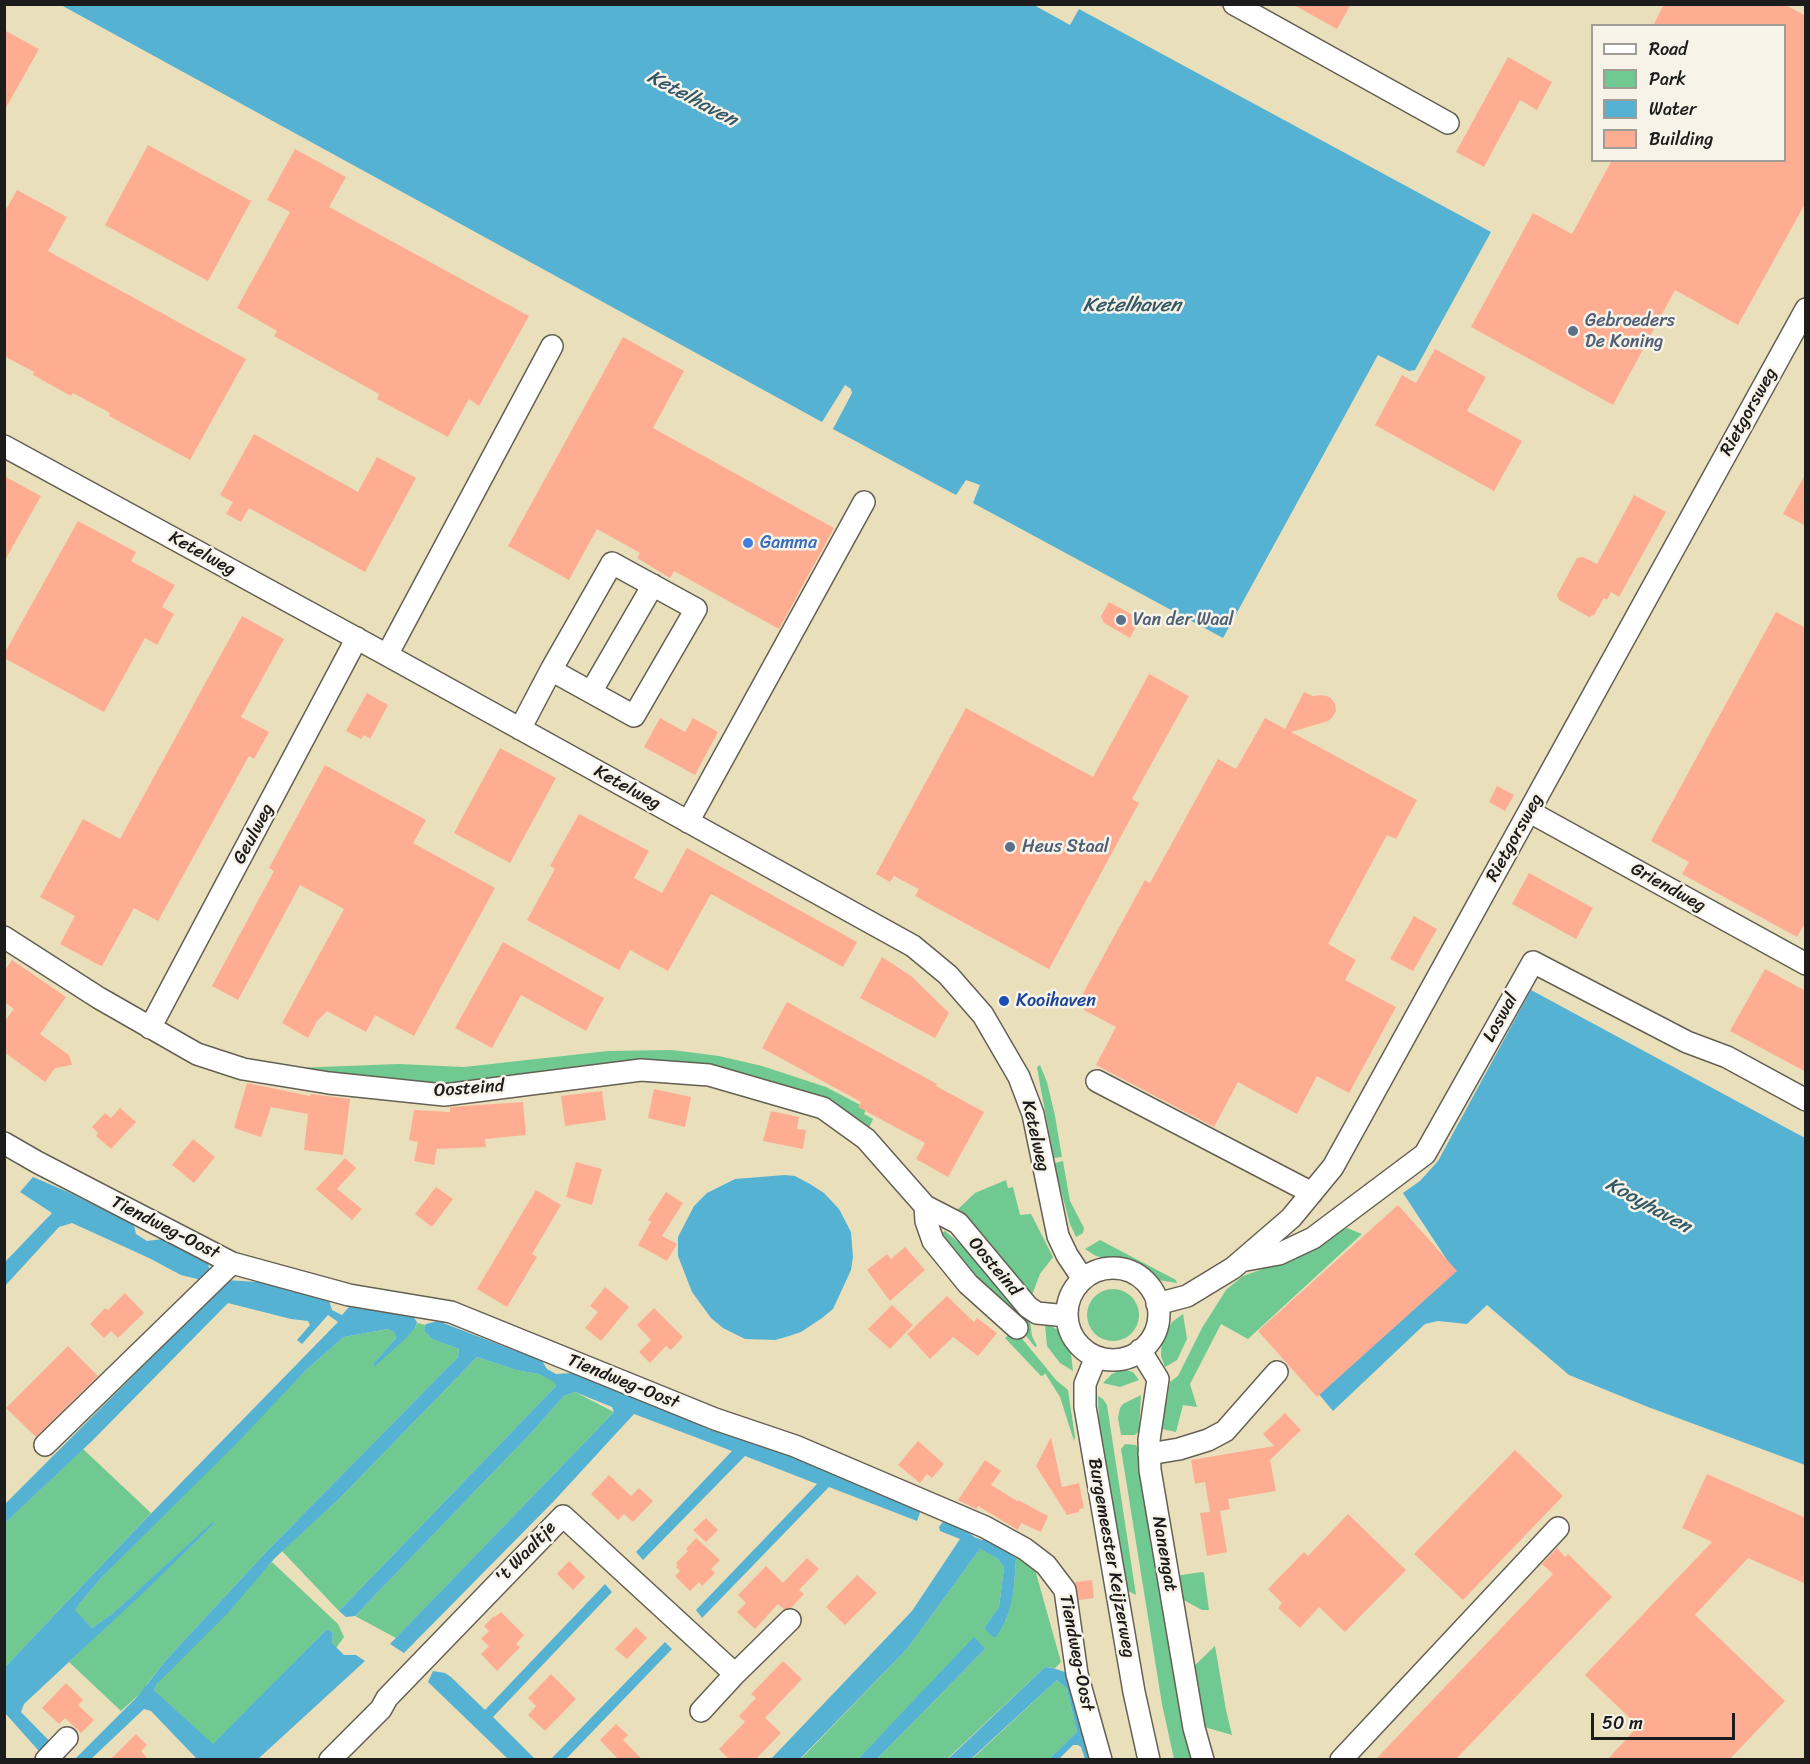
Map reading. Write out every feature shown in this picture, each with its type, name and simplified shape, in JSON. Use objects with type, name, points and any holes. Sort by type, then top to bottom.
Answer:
[{"type":"street","points":[[1234,4],[1448,123]]},
{"type":"street","name":"Rietgorsweg","points":[[1157,1304],[1187,1296],[1233,1268],[1291,1218],[1338,1157],[1806,309]]},
{"type":"street","points":[[387,655],[552,346]]},
{"type":"street","name":"Ketelweg","points":[[4,446],[357,638],[913,946],[948,975],[983,1015],[1019,1077],[1030,1105],[1058,1236],[1066,1255],[1083,1279]]},
{"type":"street","points":[[688,822],[864,502]]},
{"type":"street","points":[[520,729],[551,670],[612,563],[696,609],[634,716],[551,670]]},
{"type":"street","points":[[591,692],[652,585]]},
{"type":"street","name":"Geulweg","points":[[150,1028],[357,638]]},
{"type":"street","name":"Griendweg","points":[[1530,812],[1806,964]]},
{"type":"street","name":"Oosteind","points":[[4,937],[99,998],[197,1054],[243,1069],[329,1083],[444,1095],[641,1070],[709,1075],[823,1108],[866,1139],[925,1206],[958,1223],[1028,1307],[1037,1314],[1067,1316]]},
{"type":"street","name":"Loswal","points":[[1242,1260],[1279,1254],[1313,1238],[1425,1154],[1533,962],[1687,1042],[1727,1057],[1806,1100]]},
{"type":"street","points":[[1097,1081],[1312,1193]]},
{"type":"street","name":"Tiendweg-Oost","points":[[4,1143],[230,1265],[350,1295],[451,1312],[716,1419],[795,1446],[985,1527],[1026,1549],[1046,1565],[1065,1590],[1077,1674],[1101,1760]]},
{"type":"street","name":"Oosteind","points":[[925,1206],[926,1221],[933,1241],[968,1284],[1017,1328]]},
{"type":"street","points":[[45,1445],[230,1265]]},
{"type":"street","points":[[1107,1269],[1127,1271],[1139,1277],[1149,1286],[1157,1304],[1158,1322],[1147,1345],[1119,1359],[1096,1357],[1082,1348],[1071,1333],[1067,1316],[1071,1296],[1083,1279],[1094,1272],[1107,1269]]},
{"type":"street","name":"Nanengat","points":[[1140,1350],[1158,1380],[1149,1440],[1150,1470],[1194,1728],[1203,1760]]},
{"type":"street","name":"Burgemeester Keijzerweg","points":[[1096,1357],[1085,1384],[1085,1407],[1134,1692],[1149,1760]]},
{"type":"street","points":[[1149,1454],[1179,1449],[1208,1440],[1226,1431],[1277,1372]]},
{"type":"street","name":"'t Waaltje","points":[[330,1760],[381,1709],[387,1698],[563,1515],[735,1674]]},
{"type":"street","points":[[1341,1760],[1558,1528]]},
{"type":"street","points":[[701,1711],[790,1620]]},
{"type":"green space","points":[[672,1050],[719,1056],[762,1066],[826,1087],[866,1108],[864,1114],[873,1119],[864,1139],[737,1076],[475,1085],[416,1084],[295,1068],[398,1064],[464,1067],[608,1051]]},
{"type":"green space","points":[[1040,1065],[1047,1082],[1062,1157],[1054,1158],[1037,1067]]},
{"type":"green space","points":[[1063,1161],[1070,1201],[1084,1228],[1083,1233],[1076,1237],[1070,1224],[1055,1163]]},
{"type":"green space","points":[[1006,1180],[1008,1188],[1013,1187],[1020,1215],[1031,1214],[1053,1257],[1040,1274],[1032,1295],[970,1221],[956,1211],[975,1193]]},
{"type":"green space","points":[[1347,1228],[1362,1234],[1248,1339],[1221,1324],[1190,1384],[1197,1407],[1183,1405],[1176,1432],[1162,1429],[1170,1382],[1178,1376],[1202,1328],[1226,1290],[1243,1276],[1274,1265]]},
{"type":"green space","points":[[945,1231],[964,1247],[1030,1321],[1032,1336],[1037,1346],[1035,1347],[945,1249],[941,1234]]},
{"type":"green space","points":[[1100,1240],[1176,1280],[1177,1283],[1158,1280],[1134,1264],[1096,1256],[1085,1249]]},
{"type":"green space","points":[[1113,1289],[1123,1291],[1131,1297],[1137,1305],[1139,1315],[1137,1325],[1131,1333],[1123,1339],[1113,1341],[1103,1339],[1095,1333],[1089,1325],[1087,1315],[1089,1305],[1095,1297],[1103,1291]]},
{"type":"green space","points":[[1183,1314],[1187,1339],[1177,1360],[1165,1367],[1161,1356],[1162,1338],[1172,1322]]},
{"type":"green space","points":[[417,1323],[426,1325],[424,1331],[432,1339],[459,1349],[458,1357],[267,1551],[166,1660],[146,1685],[147,1687],[121,1711],[69,1662],[213,1523],[112,1614],[92,1628],[74,1610],[102,1577],[305,1371],[344,1337],[388,1329],[394,1332],[396,1338],[374,1363],[415,1328]]},
{"type":"green space","points":[[1045,1325],[1059,1331],[1071,1354],[1073,1371],[1060,1363],[1047,1346]]},
{"type":"green space","points":[[1015,1330],[1056,1380],[1068,1390],[1074,1441],[1060,1397],[1045,1373],[1041,1376],[1005,1338]]},
{"type":"green space","points":[[477,1357],[516,1370],[539,1374],[555,1382],[556,1386],[339,1611],[282,1551],[340,1498]]},
{"type":"green space","points":[[1123,1369],[1133,1372],[1139,1380],[1120,1387],[1103,1383],[1112,1374]]},
{"type":"green space","points":[[575,1392],[614,1412],[396,1638],[355,1616],[564,1396]]},
{"type":"green space","points":[[1141,1395],[1139,1431],[1135,1435],[1121,1435],[1118,1418],[1120,1408],[1123,1404]]},
{"type":"green space","points":[[1098,1396],[1107,1405],[1136,1595],[1126,1590],[1099,1431]]},
{"type":"green space","points":[[1125,1444],[1136,1445],[1138,1449],[1140,1474],[1181,1719],[1191,1759],[1174,1759],[1162,1704],[1121,1449]]},
{"type":"green space","points":[[83,1449],[151,1513],[5,1667],[5,1523]]},
{"type":"green space","points":[[980,1549],[998,1559],[1004,1568],[999,1607],[984,1628],[1006,1621],[1014,1588],[1016,1558],[1013,1553],[1034,1566],[1061,1662],[1055,1668],[1045,1667],[947,1759],[877,1759],[985,1649],[887,1729],[858,1759],[800,1760],[907,1649]]},
{"type":"green space","points":[[272,1562],[338,1624],[344,1637],[336,1648],[332,1643],[333,1633],[327,1629],[213,1745],[154,1690],[157,1684]]},
{"type":"green space","points":[[1202,1572],[1209,1610],[1202,1610],[1180,1598],[1175,1576]]},
{"type":"green space","points":[[1215,1646],[1232,1735],[1201,1726],[1191,1669]]},
{"type":"green space","points":[[1057,1680],[1067,1689],[1077,1732],[1049,1759],[971,1760]]},
{"type":"water","name":"Ketelhaven","points":[[1032,4],[1070,25],[1079,9],[1491,232],[1415,370],[1409,371],[1378,355],[1223,638],[973,503],[980,485],[966,480],[956,495],[833,429],[852,393],[851,389],[845,385],[822,422],[61,5]]},
{"type":"water","name":"Kooyhaven","points":[[1531,990],[1805,1138],[1805,1465],[1569,1375],[1487,1305],[1467,1324],[1438,1321],[1425,1324],[1333,1411],[1317,1392],[1453,1269],[1403,1193],[1420,1181],[1438,1161]]},
{"type":"water","points":[[795,1176],[810,1184],[824,1193],[839,1209],[851,1232],[853,1257],[851,1270],[833,1309],[801,1332],[775,1340],[745,1339],[723,1328],[711,1318],[692,1292],[678,1256],[678,1237],[694,1206],[707,1193],[735,1179]]},
{"type":"water","points":[[33,1177],[134,1225],[136,1234],[147,1241],[170,1238],[208,1257],[209,1270],[226,1280],[274,1283],[328,1297],[332,1310],[342,1315],[349,1307],[362,1304],[412,1315],[417,1322],[415,1328],[405,1339],[374,1367],[374,1363],[396,1338],[394,1332],[388,1329],[344,1337],[305,1371],[237,1443],[102,1577],[80,1603],[75,1610],[92,1628],[112,1614],[213,1522],[213,1525],[144,1592],[24,1704],[21,1712],[67,1759],[46,1759],[5,1713],[5,1667],[338,1322],[328,1315],[302,1344],[297,1340],[310,1325],[308,1321],[228,1303],[93,1440],[5,1523],[5,1504],[215,1294],[201,1280],[181,1275],[72,1223],[59,1227],[5,1286],[5,1262],[52,1213],[20,1192]]},
{"type":"water","points":[[438,1321],[542,1361],[547,1369],[556,1374],[572,1373],[690,1417],[697,1424],[710,1430],[735,1431],[866,1487],[875,1493],[922,1507],[917,1521],[829,1487],[702,1618],[696,1610],[817,1484],[745,1456],[643,1560],[636,1552],[732,1451],[634,1414],[553,1502],[404,1653],[390,1644],[614,1412],[612,1407],[575,1392],[564,1396],[355,1616],[346,1617],[339,1611],[556,1386],[554,1382],[539,1374],[516,1370],[477,1357],[340,1498],[275,1558],[227,1614],[157,1684],[154,1690],[213,1744],[327,1629],[333,1633],[332,1643],[344,1655],[356,1655],[365,1661],[258,1759],[197,1759],[151,1711],[144,1709],[91,1759],[74,1760],[137,1697],[166,1660],[267,1551],[458,1357],[459,1349],[432,1339],[424,1331],[426,1324]]},
{"type":"water","points":[[945,1519],[965,1528],[974,1537],[989,1540],[1016,1558],[1010,1608],[996,1637],[984,1628],[999,1607],[1004,1568],[998,1559],[980,1549],[907,1649],[800,1759],[770,1760],[912,1611],[960,1539],[940,1531],[939,1527]]},
{"type":"water","points":[[605,1584],[612,1592],[493,1717],[535,1759],[508,1759],[428,1682],[433,1671],[445,1673],[485,1710]]},
{"type":"water","points":[[974,1637],[985,1649],[877,1759],[858,1759]]},
{"type":"water","points":[[665,1642],[672,1649],[566,1759],[551,1759]]},
{"type":"water","points":[[1045,1667],[1065,1672],[1071,1686],[1090,1759],[1085,1759],[1081,1747],[1073,1745],[1059,1759],[1049,1759],[1077,1732],[1067,1689],[1057,1680],[971,1759],[947,1760]]},
{"type":"building","points":[[1292,4],[1351,4],[1337,29]]},
{"type":"building","points":[[1664,4],[1784,4],[1806,16],[1806,202],[1738,325],[1675,290],[1613,405],[1471,327],[1533,213],[1572,234],[1611,162],[1786,162],[1786,24],[1654,24]]},
{"type":"building","points":[[4,30],[39,49],[4,111]]},
{"type":"building","points":[[1508,57],[1552,82],[1537,110],[1520,100],[1484,167],[1456,152]]},
{"type":"building","points":[[148,145],[251,201],[208,281],[105,225]]},
{"type":"building","points":[[295,149],[346,177],[329,207],[529,316],[479,406],[469,399],[448,437],[377,399],[379,394],[274,336],[277,331],[237,308],[290,212],[267,200]]},
{"type":"building","points":[[17,190],[67,217],[48,251],[246,359],[190,460],[109,416],[110,413],[73,393],[71,396],[33,375],[34,372],[4,356],[4,213]]},
{"type":"building","points":[[623,337],[684,371],[653,428],[834,528],[779,629],[674,571],[670,578],[637,558],[640,553],[597,529],[569,580],[508,546]]},
{"type":"building","points":[[1435,349],[1486,377],[1467,411],[1522,441],[1494,491],[1375,425],[1402,375],[1416,383]]},
{"type":"building","points":[[254,434],[358,492],[377,457],[416,478],[365,572],[249,508],[241,522],[226,514],[233,502],[220,495]]},
{"type":"building","points":[[1806,473],[1806,526],[1783,514]]},
{"type":"building","points":[[4,476],[41,496],[4,562]]},
{"type":"building","points":[[1634,495],[1666,512],[1619,597],[1611,592],[1607,600],[1604,598],[1594,615],[1589,617],[1559,600],[1557,595],[1577,558],[1583,557],[1597,564]]},
{"type":"building","points":[[78,521],[136,552],[131,561],[175,585],[162,607],[174,614],[157,645],[145,638],[104,712],[4,658],[4,654]]},
{"type":"building","points":[[1109,602],[1140,619],[1130,638],[1104,623],[1101,616]]},
{"type":"building","points":[[1776,612],[1806,628],[1806,922],[1797,937],[1682,874],[1689,862],[1651,841]]},
{"type":"building","points":[[242,616],[284,639],[241,717],[269,732],[254,759],[249,756],[158,921],[134,908],[102,966],[99,965],[60,944],[75,916],[40,897],[83,819],[120,839]]},
{"type":"building","points":[[1149,674],[1189,696],[1132,799],[1139,803],[1049,969],[915,896],[919,889],[894,876],[890,882],[876,874],[966,708],[1093,777]]},
{"type":"building","points":[[1304,692],[1313,696],[1330,697],[1335,704],[1336,711],[1328,721],[1291,732],[1417,800],[1396,839],[1387,835],[1328,944],[1356,960],[1345,980],[1396,1007],[1349,1093],[1317,1076],[1297,1114],[1238,1082],[1214,1127],[1096,1065],[1116,1027],[1084,1010],[1088,1001],[1081,997],[1145,880],[1150,883],[1218,759],[1236,769],[1265,718],[1285,729]]},
{"type":"building","points":[[367,693],[388,705],[370,739],[364,735],[361,739],[346,731]]},
{"type":"building","points":[[660,718],[685,732],[693,718],[718,732],[695,775],[644,747]]},
{"type":"building","points":[[500,748],[556,778],[510,863],[454,833]]},
{"type":"building","points":[[325,765],[426,820],[413,843],[495,888],[414,1036],[375,1015],[366,1032],[327,1011],[317,1021],[308,1038],[282,1023],[344,909],[300,885],[238,1000],[212,986],[274,871],[269,868]]},
{"type":"building","points":[[1497,786],[1514,795],[1505,811],[1489,802]]},
{"type":"building","points":[[579,814],[649,851],[634,878],[662,893],[687,848],[857,942],[843,967],[711,894],[668,971],[630,950],[619,970],[527,920],[555,869],[550,866]]},
{"type":"building","points":[[1529,873],[1593,908],[1576,939],[1512,904]]},
{"type":"building","points":[[1414,916],[1437,929],[1413,971],[1390,959]]},
{"type":"building","points":[[503,942],[604,998],[586,1031],[521,995],[492,1048],[455,1028]]},
{"type":"building","points":[[882,957],[911,976],[949,1013],[935,1038],[860,998]]},
{"type":"building","points":[[12,960],[66,997],[40,1034],[69,1055],[72,1065],[55,1068],[45,1082],[4,1052],[4,1022],[14,1009],[4,1002],[4,971]]},
{"type":"building","points":[[1765,969],[1806,991],[1806,1072],[1730,1031]]},
{"type":"building","points":[[787,1002],[984,1112],[948,1177],[916,1159],[925,1143],[858,1107],[861,1102],[762,1048]]},
{"type":"building","points":[[247,1083],[310,1096],[311,1094],[350,1099],[343,1155],[304,1150],[308,1114],[271,1107],[261,1137],[234,1128]]},
{"type":"building","points":[[654,1089],[691,1097],[685,1127],[648,1118]]},
{"type":"building","points":[[602,1091],[606,1120],[565,1126],[561,1096]]},
{"type":"building","points":[[523,1102],[526,1135],[485,1139],[486,1147],[437,1149],[434,1165],[414,1161],[418,1142],[409,1140],[414,1110],[450,1112],[450,1107]]},
{"type":"building","points":[[120,1108],[136,1122],[111,1149],[96,1136],[98,1133],[92,1127],[105,1113],[111,1118]]},
{"type":"building","points":[[771,1111],[799,1117],[797,1129],[806,1130],[803,1149],[763,1141]]},
{"type":"building","points":[[193,1139],[215,1157],[194,1183],[172,1165]]},
{"type":"building","points":[[345,1158],[356,1168],[337,1189],[362,1209],[352,1220],[316,1189]]},
{"type":"building","points":[[576,1162],[602,1169],[592,1205],[566,1197]]},
{"type":"building","points":[[436,1187],[453,1199],[432,1227],[415,1214]]},
{"type":"building","points":[[536,1190],[561,1205],[532,1254],[537,1257],[507,1307],[477,1289]]},
{"type":"building","points":[[666,1192],[683,1203],[662,1236],[677,1244],[667,1261],[638,1245],[651,1222],[648,1220]]},
{"type":"building","points":[[1398,1205],[1457,1271],[1317,1397],[1258,1331]]},
{"type":"building","points":[[905,1247],[925,1270],[890,1301],[867,1270],[887,1254],[891,1259]]},
{"type":"building","points":[[605,1287],[629,1307],[601,1341],[585,1328],[598,1312],[590,1306]]},
{"type":"building","points":[[125,1293],[144,1313],[118,1338],[111,1331],[104,1338],[90,1324],[105,1308],[108,1310]]},
{"type":"building","points":[[947,1296],[974,1322],[977,1318],[997,1333],[978,1356],[953,1337],[930,1359],[907,1334]]},
{"type":"building","points":[[892,1305],[913,1325],[890,1349],[868,1329]]},
{"type":"building","points":[[654,1308],[683,1337],[671,1350],[666,1346],[650,1363],[639,1352],[651,1340],[637,1325]]},
{"type":"building","points":[[68,1346],[98,1376],[36,1437],[6,1408]]},
{"type":"building","points":[[1285,1413],[1301,1430],[1270,1460],[1276,1491],[1228,1499],[1230,1509],[1220,1511],[1227,1552],[1207,1556],[1200,1513],[1210,1512],[1205,1482],[1195,1484],[1191,1460],[1274,1446],[1263,1434]]},
{"type":"building","points":[[1051,1437],[1062,1487],[1079,1483],[1084,1508],[1079,1509],[1079,1512],[1067,1515],[1036,1466]]},
{"type":"building","points":[[918,1441],[944,1464],[932,1478],[927,1474],[920,1483],[898,1465]]},
{"type":"building","points":[[1515,1450],[1563,1496],[1463,1600],[1414,1554]]},
{"type":"building","points":[[985,1460],[1001,1471],[991,1485],[1048,1516],[1041,1532],[1021,1523],[1018,1530],[978,1506],[976,1509],[958,1500]]},
{"type":"building","points":[[1707,1474],[1806,1518],[1806,1584],[1748,1558],[1695,1615],[1785,1701],[1729,1760],[1607,1760],[1638,1726],[1585,1675],[1712,1542],[1682,1528]]},
{"type":"building","points":[[609,1475],[631,1496],[639,1488],[653,1501],[633,1522],[624,1514],[618,1520],[591,1494]]},
{"type":"building","points":[[1348,1514],[1406,1570],[1345,1632],[1319,1607],[1300,1628],[1278,1608],[1282,1603],[1268,1589],[1304,1552],[1308,1556]]},
{"type":"building","points":[[706,1518],[718,1530],[706,1542],[693,1530]]},
{"type":"building","points":[[696,1538],[720,1560],[711,1569],[715,1573],[702,1586],[699,1582],[690,1591],[675,1576],[680,1571],[676,1563],[688,1551],[686,1549]]},
{"type":"building","points":[[1557,1548],[1565,1557],[1568,1554],[1612,1597],[1455,1760],[1375,1760],[1553,1574],[1542,1564]]},
{"type":"building","points":[[807,1558],[819,1569],[799,1590],[804,1594],[791,1608],[784,1609],[778,1604],[755,1629],[737,1612],[746,1603],[738,1595],[766,1566],[783,1583]]},
{"type":"building","points":[[569,1561],[585,1577],[573,1590],[557,1574]]},
{"type":"building","points":[[857,1575],[877,1593],[845,1625],[826,1607]]},
{"type":"building","points":[[1092,1580],[1094,1598],[1079,1600],[1075,1582]]},
{"type":"building","points":[[501,1612],[524,1635],[516,1644],[520,1647],[497,1671],[481,1654],[489,1646],[481,1639],[489,1631],[484,1626]]},
{"type":"building","points":[[636,1627],[647,1638],[627,1659],[615,1649]]},
{"type":"building","points":[[783,1661],[802,1679],[765,1718],[781,1733],[755,1760],[730,1760],[719,1749],[745,1722],[739,1716],[756,1698],[751,1694]]},
{"type":"building","points":[[551,1674],[576,1699],[545,1731],[528,1715],[536,1706],[528,1698]]},
{"type":"building","points":[[66,1683],[83,1700],[78,1705],[94,1720],[81,1733],[65,1718],[59,1724],[42,1708]]},
{"type":"building","points":[[616,1724],[628,1735],[623,1740],[643,1760],[619,1760],[600,1740]]},
{"type":"building","points":[[136,1734],[147,1745],[141,1751],[149,1760],[110,1760]]},
{"type":"place","name":"Gebroeders De Koning","points":[[1573,331]]},
{"type":"place","name":"Gamma","points":[[748,543]]},
{"type":"place","name":"Van der Waal","points":[[1121,620]]},
{"type":"place","name":"Heus Staal","points":[[1010,847]]},
{"type":"place","name":"Kooihaven","points":[[1004,1001]]}]
